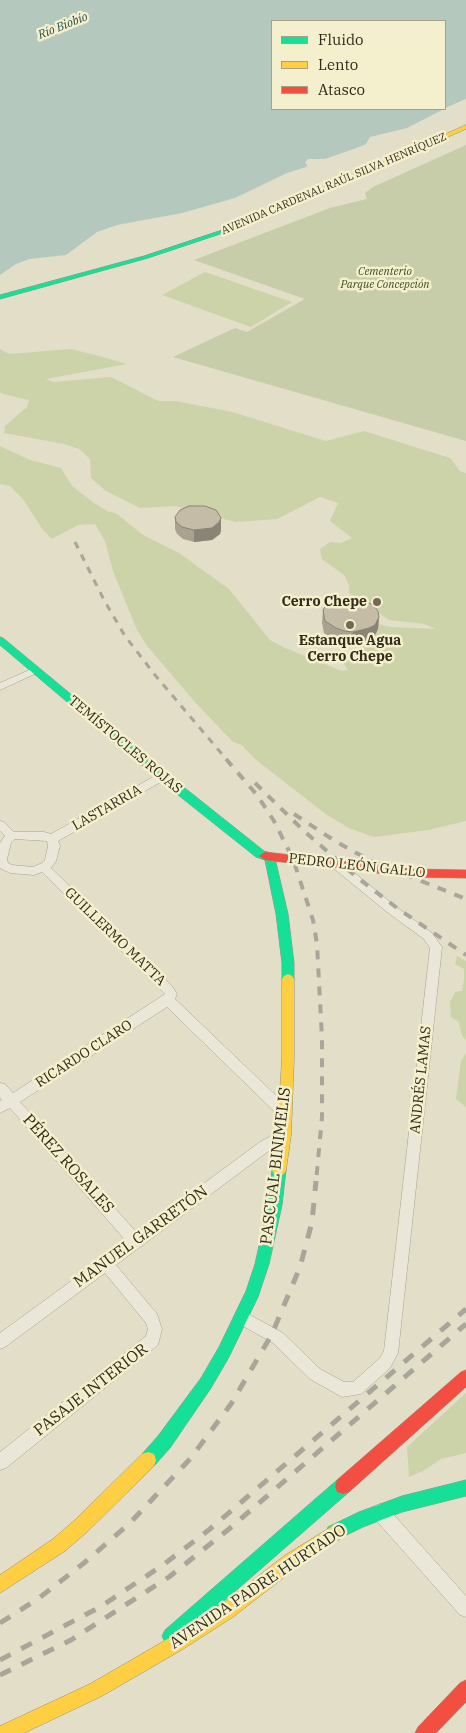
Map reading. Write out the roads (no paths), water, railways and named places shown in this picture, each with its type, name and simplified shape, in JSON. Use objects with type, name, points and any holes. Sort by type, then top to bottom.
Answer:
[{"type":"main road","name":"AVENIDA CARDENAL RAÚL SILVA HENRÍQUEZ","points":[[0,296],[154,255],[239,226],[466,127]]},
{"type":"main road","name":"AVENIDA CARDENAL RAÚL SILVA HENRÍQUEZ","points":[[0,303],[133,267],[216,241],[290,212],[466,134]]},
{"type":"main road","name":"TEMÍSTOCLES ROJAS","points":[[0,640],[251,848]]},
{"type":"main road","name":"PEDRO LEÓN GALLO","points":[[251,848],[260,854],[270,857],[429,874],[466,874]]},
{"type":"main road","name":"PASCUAL BINIMELIS","points":[[0,1585],[59,1545],[82,1526],[169,1435],[206,1383],[253,1292],[269,1237],[284,1135],[290,1026],[288,963],[282,914],[270,857]]},
{"type":"main road","points":[[131,1671],[241,1577],[466,1377]]},
{"type":"main road","name":"AVENIDA PADRE HURTADO","points":[[4,1733],[53,1711],[131,1671],[226,1612],[310,1547],[337,1531],[380,1512],[428,1497],[466,1488]]},
{"type":"main road","points":[[424,1733],[466,1689]]},
{"type":"street","points":[[0,687],[36,670]]},
{"type":"street","name":"LASTARRIA","points":[[52,839],[162,776]]},
{"type":"street","points":[[0,825],[12,836]]},
{"type":"street","points":[[12,836],[44,836],[52,839],[54,844],[50,861],[44,868],[34,871],[10,869],[1,866],[6,841],[12,836]]},
{"type":"street","name":"ANDRÉS LAMAS","points":[[241,1317],[278,1338],[315,1374],[342,1390],[356,1389],[385,1363],[391,1354],[436,947],[428,936],[390,910],[336,864]]},
{"type":"street","name":"GUILLERMO MATTA","points":[[44,868],[168,989],[171,994],[168,1000],[286,1113]]},
{"type":"street","name":"RICARDO CLARO","points":[[6,1105],[168,1000]]},
{"type":"street","name":"PÉREZ ROSALES","points":[[0,1088],[6,1105],[135,1241]]},
{"type":"street","name":"MANUEL GARRETÓN","points":[[0,1342],[265,1146],[284,1135]]},
{"type":"street","name":"PASAJE INTERIOR","points":[[0,1462],[153,1340],[155,1329],[152,1319],[105,1263]]},
{"type":"street","points":[[380,1512],[466,1609]]},
{"type":"water","name":"Río Biobío","points":[[0,0],[466,0],[466,99],[446,108],[446,20],[271,20],[271,110],[442,110],[407,128],[370,137],[366,144],[362,146],[325,159],[308,159],[305,162],[306,167],[287,173],[235,198],[182,213],[117,225],[97,232],[66,255],[29,259],[16,264],[0,275]]},
{"type":"railway","points":[[75,542],[104,600],[125,636],[155,675],[227,760]]},
{"type":"railway","points":[[226,759],[257,795],[274,821],[293,859],[313,920],[317,944],[322,1039],[322,1117],[316,1182]]},
{"type":"railway","points":[[255,783],[303,830],[354,875],[397,908],[466,955]]},
{"type":"railway","points":[[294,814],[335,841],[369,860],[466,899]]},
{"type":"railway","points":[[0,1623],[39,1598],[84,1563],[130,1523],[190,1459],[231,1404],[272,1334],[300,1267],[312,1222],[316,1181]]},
{"type":"railway","points":[[0,1660],[100,1607],[163,1565],[210,1529],[466,1309]]},
{"type":"railway","points":[[0,1675],[71,1640],[169,1577],[229,1529],[466,1324]]},
{"type":"place","name":"Cerro Chepe","points":[[377,602]]},
{"type":"place","name":"Estanque Agua Cerro Chepe","points":[[350,625]]},
{"type":"park label","name":"Cementerio Parque Concepción","points":[[385,278]]}]
